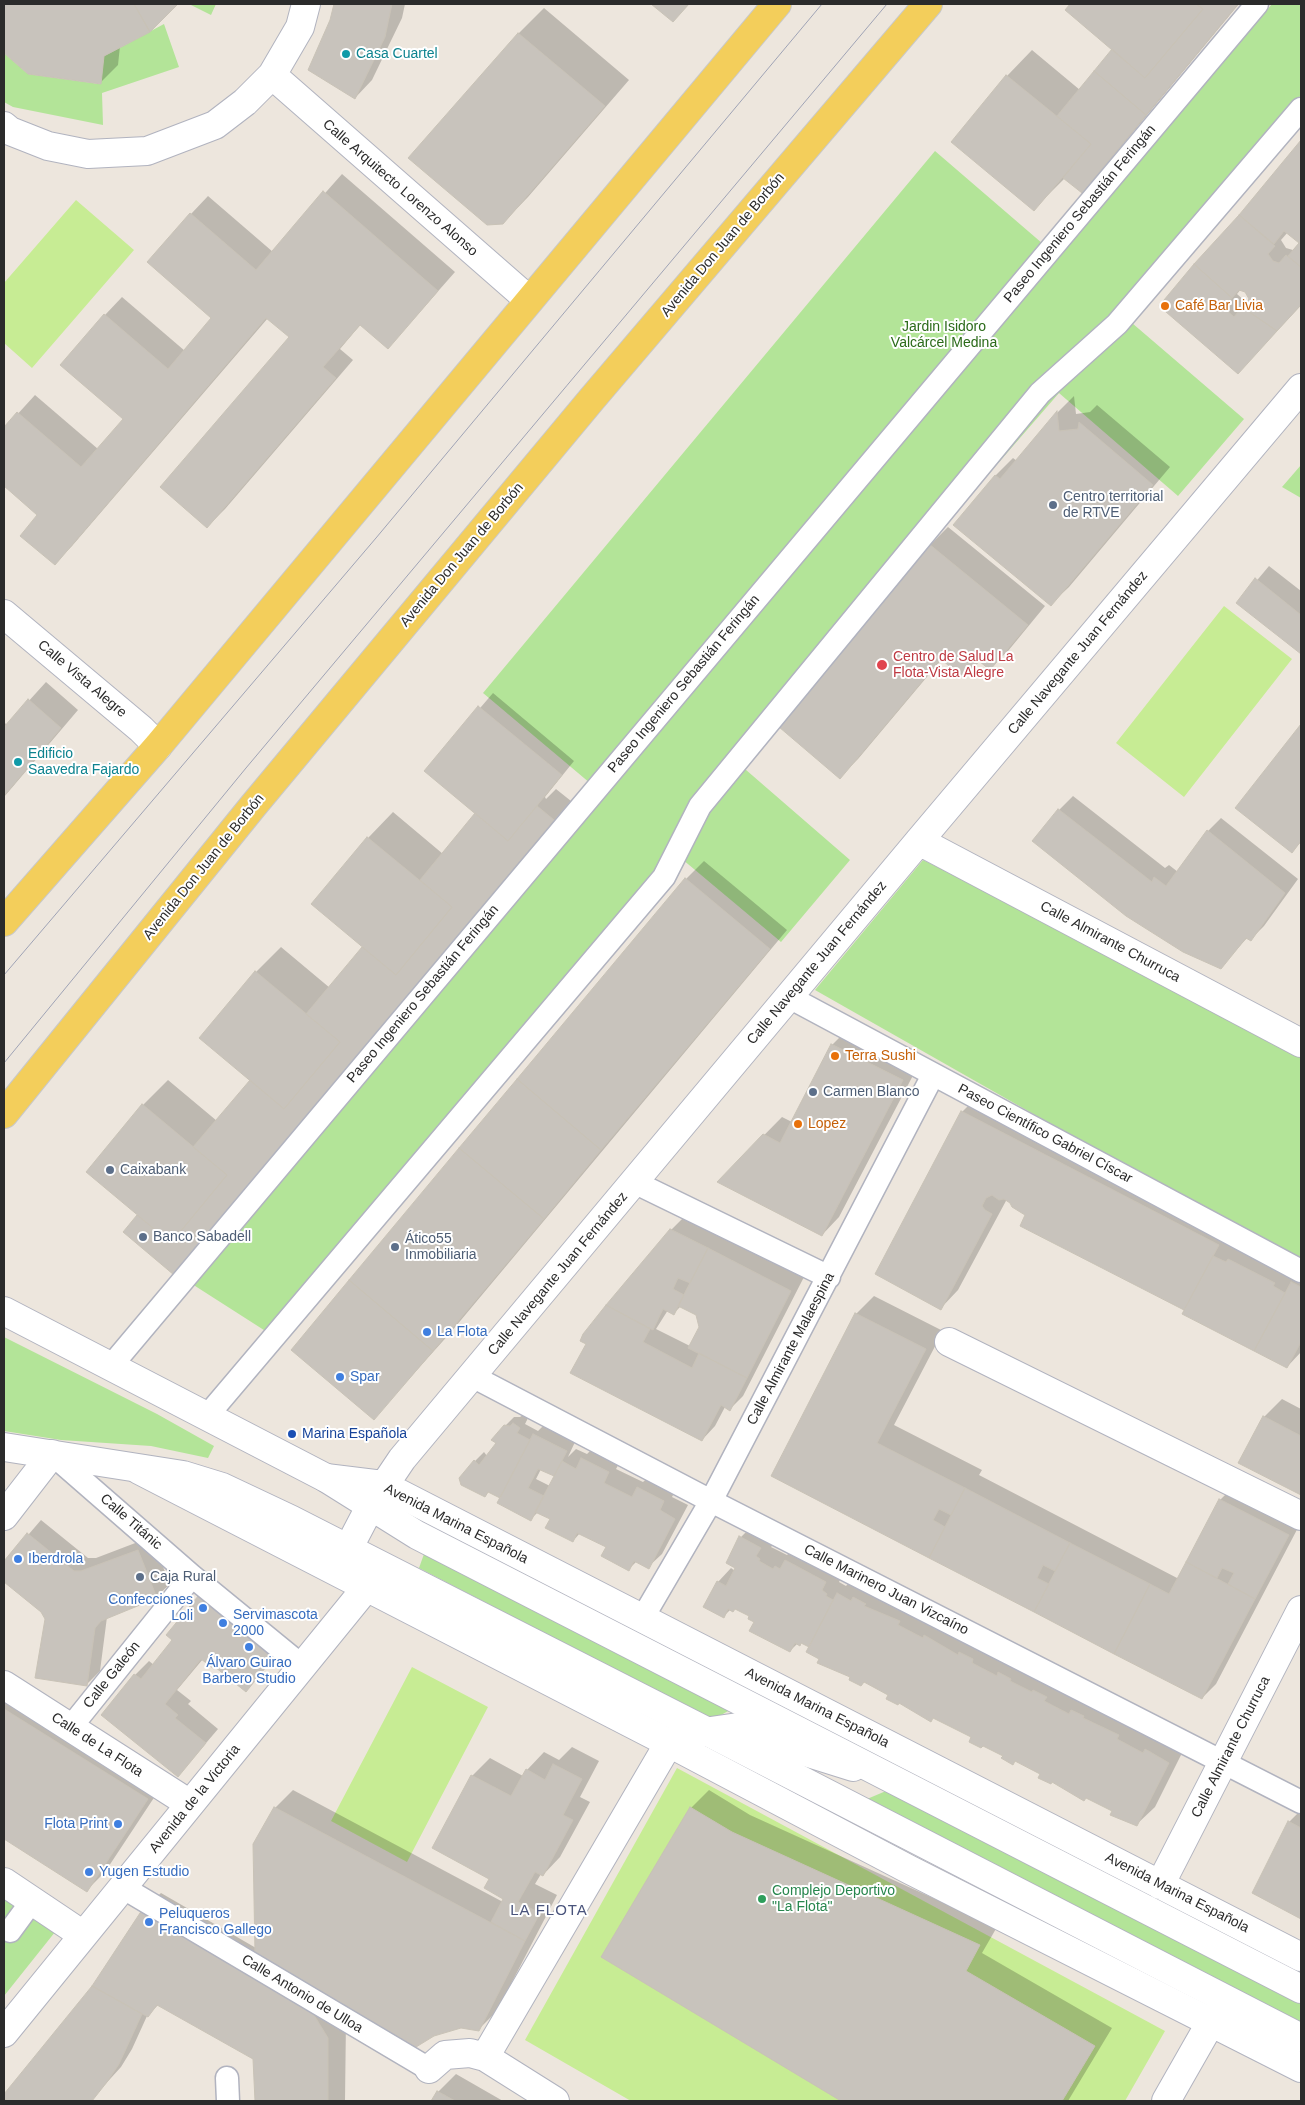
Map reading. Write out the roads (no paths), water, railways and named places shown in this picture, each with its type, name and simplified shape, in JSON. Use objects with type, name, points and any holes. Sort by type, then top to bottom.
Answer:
[{"type":"main road","points":[[4,922],[158,746],[777,4]]},
{"type":"main road","name":"Avenida Don Juan de Borbón","points":[[4,1114],[253,806],[534,469],[928,4]]},
{"type":"street","points":[[6,132],[48,146],[88,154],[147,151],[215,125],[245,102],[272,75],[300,26],[306,4]]},
{"type":"street","name":"Paseo Ingeniero Sebastián Feringán","points":[[111,1366],[1257,4]]},
{"type":"street","name":"Calle Arquitecto Lorenzo Alonso","points":[[272,75],[529,300]]},
{"type":"street","points":[[207,1416],[664,877],[700,806],[1040,393],[1117,324],[1301,109]]},
{"type":"street","name":"Calle Navegante Juan Fernández","points":[[348,1549],[377,1495],[402,1459],[1301,388]]},
{"type":"street","name":"Calle Vista Alegre","points":[[4,614],[141,729],[158,746]]},
{"type":"street","name":"Calle Almirante Churruca","points":[[919,841],[1301,1043]]},
{"type":"street","name":"Paseo Científico Gabriel Císcar","points":[[789,997],[1301,1271]]},
{"type":"street","name":"Calle Almirante Malaespina","points":[[642,1619],[711,1501],[933,1075]]},
{"type":"street","points":[[634,1182],[829,1277]]},
{"type":"street","name":"Avenida Marina Española","points":[[4,1311],[326,1478],[377,1495],[642,1619],[1301,1957]]},
{"type":"street","points":[[949,1342],[1301,1516]]},
{"type":"street","name":"Calle Marinero Juan Vizcaíno","points":[[472,1376],[711,1501],[1301,1802]]},
{"type":"street","points":[[4,1447],[184,1475],[222,1487],[706,1731],[1301,2038]]},
{"type":"street","points":[[4,1516],[52,1454]]},
{"type":"street","name":"Calle Titánic","points":[[52,1454],[192,1576],[302,1666]]},
{"type":"street","points":[[133,1467],[669,1743],[910,1870],[1301,2068]]},
{"type":"street","name":"Avenida Marina Española","points":[[377,1495],[417,1535],[1301,1989]]},
{"type":"street","name":"Calle Galeón","points":[[70,1728],[192,1576]]},
{"type":"street","name":"Avenida de la Victoria","points":[[4,2032],[366,1588]]},
{"type":"street","name":"Calle Almirante Churruca","points":[[1160,1885],[1301,1610]]},
{"type":"street","name":"Calle de La Flota","points":[[4,1685],[190,1804]]},
{"type":"street","name":"Avenida Marina Española","points":[[669,1743],[706,1731],[738,1727],[750,1729],[786,1746],[898,1782]]},
{"type":"street","points":[[485,2057],[669,1743]]},
{"type":"street","points":[[4,1882],[83,1935]]},
{"type":"street","name":"Calle Antonio de Ulloa","points":[[122,1887],[429,2069],[445,2055],[470,2053],[485,2057],[555,2101]]},
{"type":"street","points":[[10,1931],[32,1901]]},
{"type":"street","points":[[1166,2101],[1211,2022]]},
{"type":"street","points":[[227,2078],[228,2101]]},
{"type":"tram line","points":[[4,975],[376,538],[822,4]]},
{"type":"tram line","points":[[4,1063],[246,768],[887,4]]},
{"type":"place","name":"Casa Cuartel","points":[[346,54]]},
{"type":"place","name":"Café Bar Livia","points":[[1165,306]]},
{"type":"place","name":"Centro territorial de RTVE","points":[[1053,505]]},
{"type":"place","name":"Centro de Salud La Flota-Vista Alegre","points":[[882,665]]},
{"type":"place","name":"Edificio Saavedra Fajardo","points":[[18,762]]},
{"type":"place","name":"Terra Sushi","points":[[835,1056]]},
{"type":"place","name":"Carmen Blanco","points":[[813,1092]]},
{"type":"place","name":"Lopez","points":[[798,1124]]},
{"type":"place","name":"Caixabank","points":[[110,1170]]},
{"type":"place","name":"Banco Sabadell","points":[[143,1237]]},
{"type":"place","name":"Ático55 Inmobiliaria","points":[[395,1247]]},
{"type":"place","name":"La Flota","points":[[427,1332]]},
{"type":"place","name":"Spar","points":[[340,1377]]},
{"type":"place","name":"Marina Española","points":[[292,1434]]},
{"type":"place","name":"Iberdrola","points":[[18,1559]]},
{"type":"place","name":"Caja Rural","points":[[140,1577]]},
{"type":"place","name":"Confecciones Loli","points":[[203,1608]]},
{"type":"place","name":"Servimascota 2000","points":[[223,1623]]},
{"type":"place","name":"Álvaro Guirao Barbero Studio","points":[[249,1647]]},
{"type":"place","name":"Flota Print","points":[[118,1824]]},
{"type":"place","name":"Yugen Estudio","points":[[89,1872]]},
{"type":"place","name":"Complejo Deportivo \"La Flota\"","points":[[762,1899]]},
{"type":"place","name":"Peluqueros Francisco Gallego","points":[[149,1922]]},
{"type":"district","name":"LA FLOTA","points":[[549,1911]]},
{"type":"park label","name":"Jardin Isidoro Valcárcel Medina","points":[[944,336]]}]
